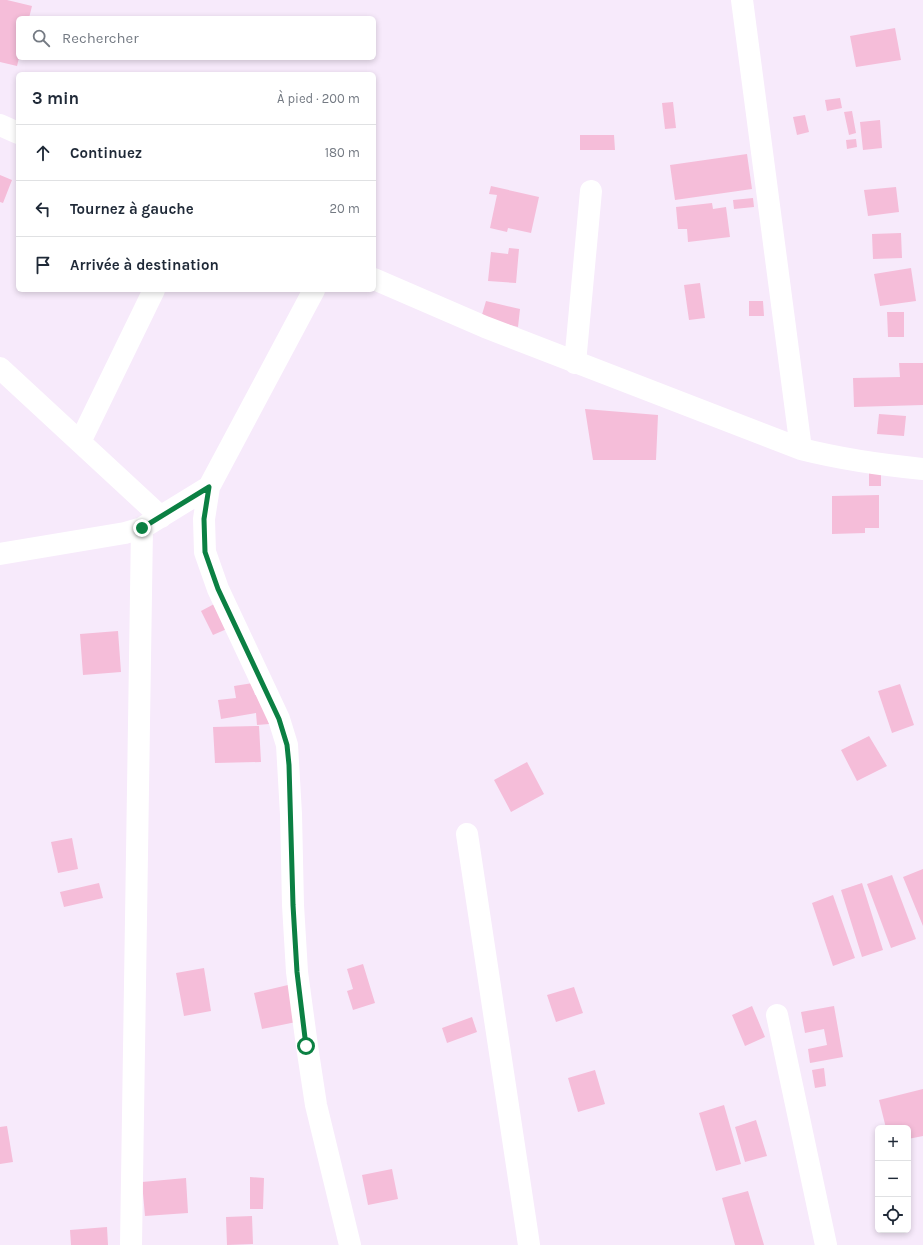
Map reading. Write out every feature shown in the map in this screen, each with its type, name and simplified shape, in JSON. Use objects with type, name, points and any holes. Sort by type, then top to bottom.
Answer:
[{"type":"street","points":[[742,0],[800,449]]},
{"type":"street","points":[[0,126],[16,132]]},
{"type":"street","points":[[575,363],[590,191]]},
{"type":"street","points":[[376,280],[485,327],[575,363],[800,449],[840,458],[923,469]]},
{"type":"street","points":[[80,442],[153,292]]},
{"type":"street","points":[[313,292],[209,487],[204,519],[205,552],[218,589],[279,719],[287,745],[293,905],[297,964],[306,1046],[316,1105],[350,1245]]},
{"type":"street","points":[[0,368],[161,517]]},
{"type":"street","points":[[0,554],[125,533],[142,528],[209,487]]},
{"type":"street","points":[[131,1245],[142,528]]},
{"type":"street","points":[[468,834],[529,1245]]},
{"type":"street","points":[[777,1015],[826,1245]]},
{"type":"building","points":[[0,0],[7,0],[32,6],[30,16],[16,16],[16,60],[18,60],[17,66],[0,62]]},
{"type":"building","points":[[895,28],[901,60],[856,67],[850,36]]},
{"type":"building","points":[[840,98],[842,108],[827,111],[825,100]]},
{"type":"building","points":[[673,102],[676,128],[665,129],[662,103]]},
{"type":"building","points":[[852,111],[856,133],[849,135],[844,112]]},
{"type":"building","points":[[805,115],[809,132],[797,135],[793,117]]},
{"type":"building","points":[[880,120],[882,148],[863,150],[860,122]]},
{"type":"building","points":[[580,135],[614,135],[615,150],[580,150]]},
{"type":"building","points":[[856,139],[857,147],[847,149],[846,140]]},
{"type":"building","points":[[747,154],[752,189],[675,200],[670,165]]},
{"type":"building","points":[[0,175],[12,180],[3,203],[0,202]]},
{"type":"building","points":[[491,186],[539,197],[531,233],[508,228],[507,232],[490,228],[497,195],[489,194]]},
{"type":"building","points":[[896,187],[899,212],[868,216],[864,190]]},
{"type":"building","points":[[753,198],[754,207],[734,209],[733,200]]},
{"type":"building","points":[[712,203],[713,209],[726,207],[730,237],[688,242],[687,229],[678,229],[676,207]]},
{"type":"building","points":[[901,233],[902,258],[873,259],[872,234]]},
{"type":"building","points":[[509,248],[519,249],[516,283],[488,281],[491,252],[508,254]]},
{"type":"building","points":[[911,268],[916,301],[880,306],[874,274]]},
{"type":"building","points":[[700,283],[705,318],[689,320],[684,285]]},
{"type":"building","points":[[486,301],[520,309],[518,327],[481,318]]},
{"type":"building","points":[[749,301],[763,301],[764,316],[749,316]]},
{"type":"building","points":[[887,312],[904,312],[904,337],[888,337]]},
{"type":"building","points":[[899,363],[923,363],[923,405],[854,407],[853,378],[900,377]]},
{"type":"building","points":[[585,409],[658,415],[656,460],[593,460]]},
{"type":"building","points":[[879,414],[906,416],[904,436],[877,434]]},
{"type":"building","points":[[881,469],[881,486],[869,486],[869,470]]},
{"type":"building","points":[[879,495],[879,528],[865,528],[865,533],[832,534],[832,496]]},
{"type":"building","points":[[216,603],[229,628],[213,635],[201,611]]},
{"type":"building","points":[[118,631],[121,672],[83,675],[80,634]]},
{"type":"building","points":[[253,683],[255,695],[264,694],[269,724],[257,725],[256,713],[221,719],[218,700],[236,698],[234,686]]},
{"type":"building","points":[[900,684],[914,725],[892,733],[878,691]]},
{"type":"building","points":[[259,726],[261,762],[215,763],[213,727]]},
{"type":"building","points":[[869,736],[887,766],[857,781],[841,750]]},
{"type":"building","points":[[527,762],[544,794],[511,812],[494,780]]},
{"type":"building","points":[[72,838],[78,869],[58,873],[51,842]]},
{"type":"building","points":[[923,869],[923,926],[903,877]]},
{"type":"building","points":[[892,875],[916,939],[891,948],[867,884]]},
{"type":"building","points":[[99,883],[103,898],[64,907],[60,892]]},
{"type":"building","points":[[862,883],[883,950],[862,957],[841,890]]},
{"type":"building","points":[[833,895],[855,958],[833,966],[812,903]]},
{"type":"building","points":[[363,964],[375,1003],[353,1010],[347,991],[353,989],[347,969]]},
{"type":"building","points":[[204,968],[211,1011],[184,1016],[176,973]]},
{"type":"building","points":[[288,985],[296,1022],[262,1029],[254,993]]},
{"type":"building","points":[[574,987],[583,1013],[556,1022],[547,995]]},
{"type":"building","points":[[752,1006],[765,1037],[745,1046],[732,1015]]},
{"type":"building","points":[[834,1006],[843,1057],[810,1063],[808,1049],[827,1045],[824,1029],[805,1033],[801,1012]]},
{"type":"building","points":[[472,1017],[477,1032],[447,1043],[442,1028]]},
{"type":"building","points":[[824,1068],[826,1086],[815,1088],[812,1070]]},
{"type":"building","points":[[595,1070],[605,1104],[578,1112],[568,1078]]},
{"type":"building","points":[[923,1089],[923,1136],[911,1138],[911,1125],[885,1125],[879,1100]]},
{"type":"building","points":[[724,1105],[741,1164],[716,1171],[699,1113]]},
{"type":"building","points":[[756,1120],[767,1156],[745,1162],[735,1127]]},
{"type":"building","points":[[7,1126],[13,1162],[0,1164],[0,1127]]},
{"type":"building","points":[[392,1169],[398,1199],[368,1205],[362,1175]]},
{"type":"building","points":[[250,1177],[264,1178],[263,1209],[250,1209]]},
{"type":"building","points":[[186,1178],[188,1213],[145,1216],[142,1182]]},
{"type":"building","points":[[748,1191],[764,1245],[735,1245],[722,1198]]},
{"type":"building","points":[[252,1216],[253,1244],[227,1245],[226,1217]]},
{"type":"building","points":[[107,1227],[108,1245],[71,1245],[70,1230]]},
{"type":"route","points":[[142,528],[209,487],[204,519],[205,552],[218,589],[279,719],[287,745],[297,972],[306,1046]]}]
